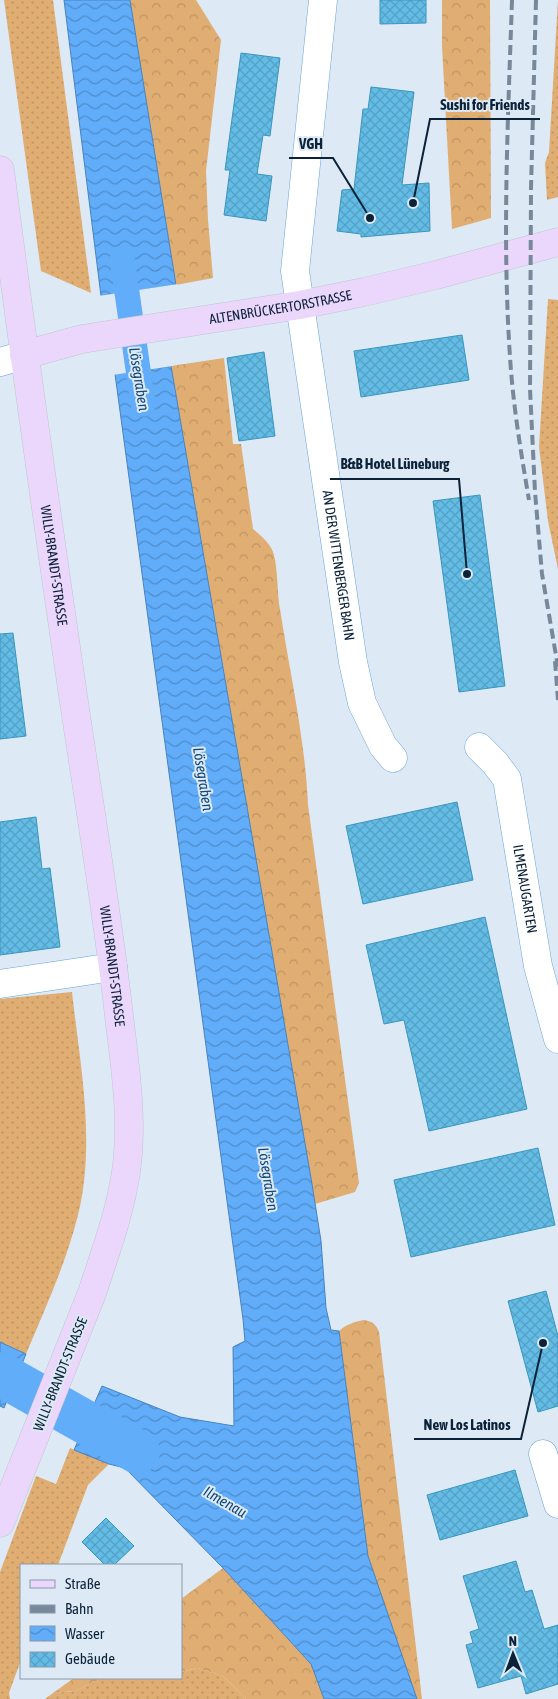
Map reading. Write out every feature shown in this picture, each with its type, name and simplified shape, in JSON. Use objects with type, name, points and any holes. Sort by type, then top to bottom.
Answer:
[{"type":"main road","name":"WILLY-BRANDT-STRASSE","points":[[0,170],[12,359],[29,391],[113,967],[129,1122],[126,1171],[118,1211],[105,1254],[75,1336],[0,1523]]},
{"type":"main road","name":"ALTENBRÜCKERTORSTRASSE","points":[[12,359],[82,338],[300,305],[436,275],[558,242]]},
{"type":"street","name":"AN DER WITTENBERGER BAHN","points":[[323,0],[295,271],[353,662],[362,703],[383,746],[393,758]]},
{"type":"street","name":"ILMENAUGARTEN","points":[[480,747],[507,779],[538,966],[558,1039]]},
{"type":"street","points":[[0,984],[113,967]]},
{"type":"street","points":[[543,1454],[558,1504]]},
{"type":"green space","points":[[4,0],[53,0],[91,293],[41,271]]},
{"type":"green space","points":[[130,0],[196,0],[221,40],[206,171],[213,278],[176,285]]},
{"type":"green space","points":[[442,0],[490,0],[491,218],[452,229],[442,46]]},
{"type":"green space","points":[[558,0],[558,197],[547,200],[545,163],[549,152]]},
{"type":"green space","points":[[548,299],[558,300],[558,569],[548,521],[539,447]]},
{"type":"green space","points":[[224,358],[233,444],[241,444],[253,529],[269,545],[276,565],[279,603],[304,755],[308,805],[359,1183],[355,1192],[315,1204],[171,366]]},
{"type":"green space","points":[[72,992],[85,1104],[86,1160],[83,1187],[78,1215],[67,1251],[55,1286],[26,1354],[0,1342],[0,999]]},
{"type":"green space","points":[[364,1320],[374,1324],[379,1332],[422,1699],[401,1699],[368,1556],[339,1331],[351,1324]]},
{"type":"green space","points":[[70,1448],[109,1464],[88,1485],[58,1564],[20,1564],[20,1663],[9,1693],[10,1699],[0,1699],[0,1572],[36,1476],[56,1484]]},
{"type":"green space","points":[[223,1568],[311,1664],[324,1699],[246,1699],[223,1676],[197,1668],[182,1672],[182,1598]]},
{"type":"green space","points":[[197,1668],[223,1676],[246,1699],[45,1699],[53,1693],[75,1691],[101,1679],[182,1679],[182,1672]]},
{"type":"green space","points":[[73,1679],[101,1679],[75,1691],[53,1693]]},
{"type":"water","points":[[64,0],[130,0],[176,285],[101,296]]},
{"type":"water","points":[[171,366],[312,1184],[321,1241],[326,1308],[331,1330],[339,1331],[368,1556],[417,1699],[324,1699],[311,1664],[223,1568],[125,1468],[109,1464],[74,1450],[102,1386],[180,1417],[234,1426],[233,1347],[245,1341],[115,374]]},
{"type":"water","points":[[0,1342],[26,1354],[4,1408],[0,1406]]},
{"type":"pier","points":[[178,284],[176,287],[101,298],[98,296]]},
{"type":"pier","points":[[170,363],[173,366],[113,375],[115,372]]},
{"type":"building","points":[[380,0],[426,0],[426,23],[380,24]]},
{"type":"building","points":[[241,53],[280,58],[270,136],[263,135],[257,174],[272,176],[266,221],[224,215],[230,170],[225,170]]},
{"type":"building","points":[[371,87],[414,92],[402,185],[429,183],[430,231],[361,237],[361,234],[337,231],[342,190],[354,189],[363,109],[368,109]]},
{"type":"building","points":[[462,335],[469,380],[361,397],[354,351]]},
{"type":"building","points":[[264,352],[275,436],[239,441],[227,358]]},
{"type":"building","points":[[480,495],[505,686],[459,692],[433,501]]},
{"type":"building","points":[[13,633],[26,736],[0,739],[0,634]]},
{"type":"building","points":[[457,802],[473,880],[363,904],[346,826]]},
{"type":"building","points":[[36,817],[42,869],[50,868],[60,947],[0,955],[0,822]]},
{"type":"building","points":[[485,917],[527,1109],[429,1131],[404,1020],[384,1024],[366,945]]},
{"type":"building","points":[[538,1148],[555,1225],[411,1257],[394,1180]]},
{"type":"building","points":[[546,1291],[558,1336],[558,1406],[538,1412],[508,1301]]},
{"type":"building","points":[[515,1470],[528,1516],[440,1540],[427,1495]]},
{"type":"building","points":[[106,1518],[134,1546],[115,1564],[104,1564],[82,1542]]},
{"type":"building","points":[[516,1561],[525,1592],[532,1590],[544,1629],[558,1625],[558,1684],[526,1694],[521,1676],[478,1688],[466,1645],[473,1643],[470,1632],[479,1629],[463,1576]]},
{"type":"waterway","name":"Lösegraben","points":[[122,258],[143,404]]},
{"type":"waterway","name":"Ilmenau","points":[[0,1374],[138,1452]]},
{"type":"railway","points":[[512,0],[506,178],[506,268],[513,393],[529,500]]},
{"type":"railway","points":[[536,0],[531,188],[530,389],[535,492],[542,574],[558,667]]},
{"type":"railway","points":[[555,661],[558,700]]},
{"type":"place","name":"Sushi for Friends","points":[[413,203]]},
{"type":"place","name":"VGH","points":[[370,218]]},
{"type":"place","name":"B&B Hotel Lüneburg","points":[[467,574]]},
{"type":"place","name":"New Los Latinos","points":[[543,1343]]}]
